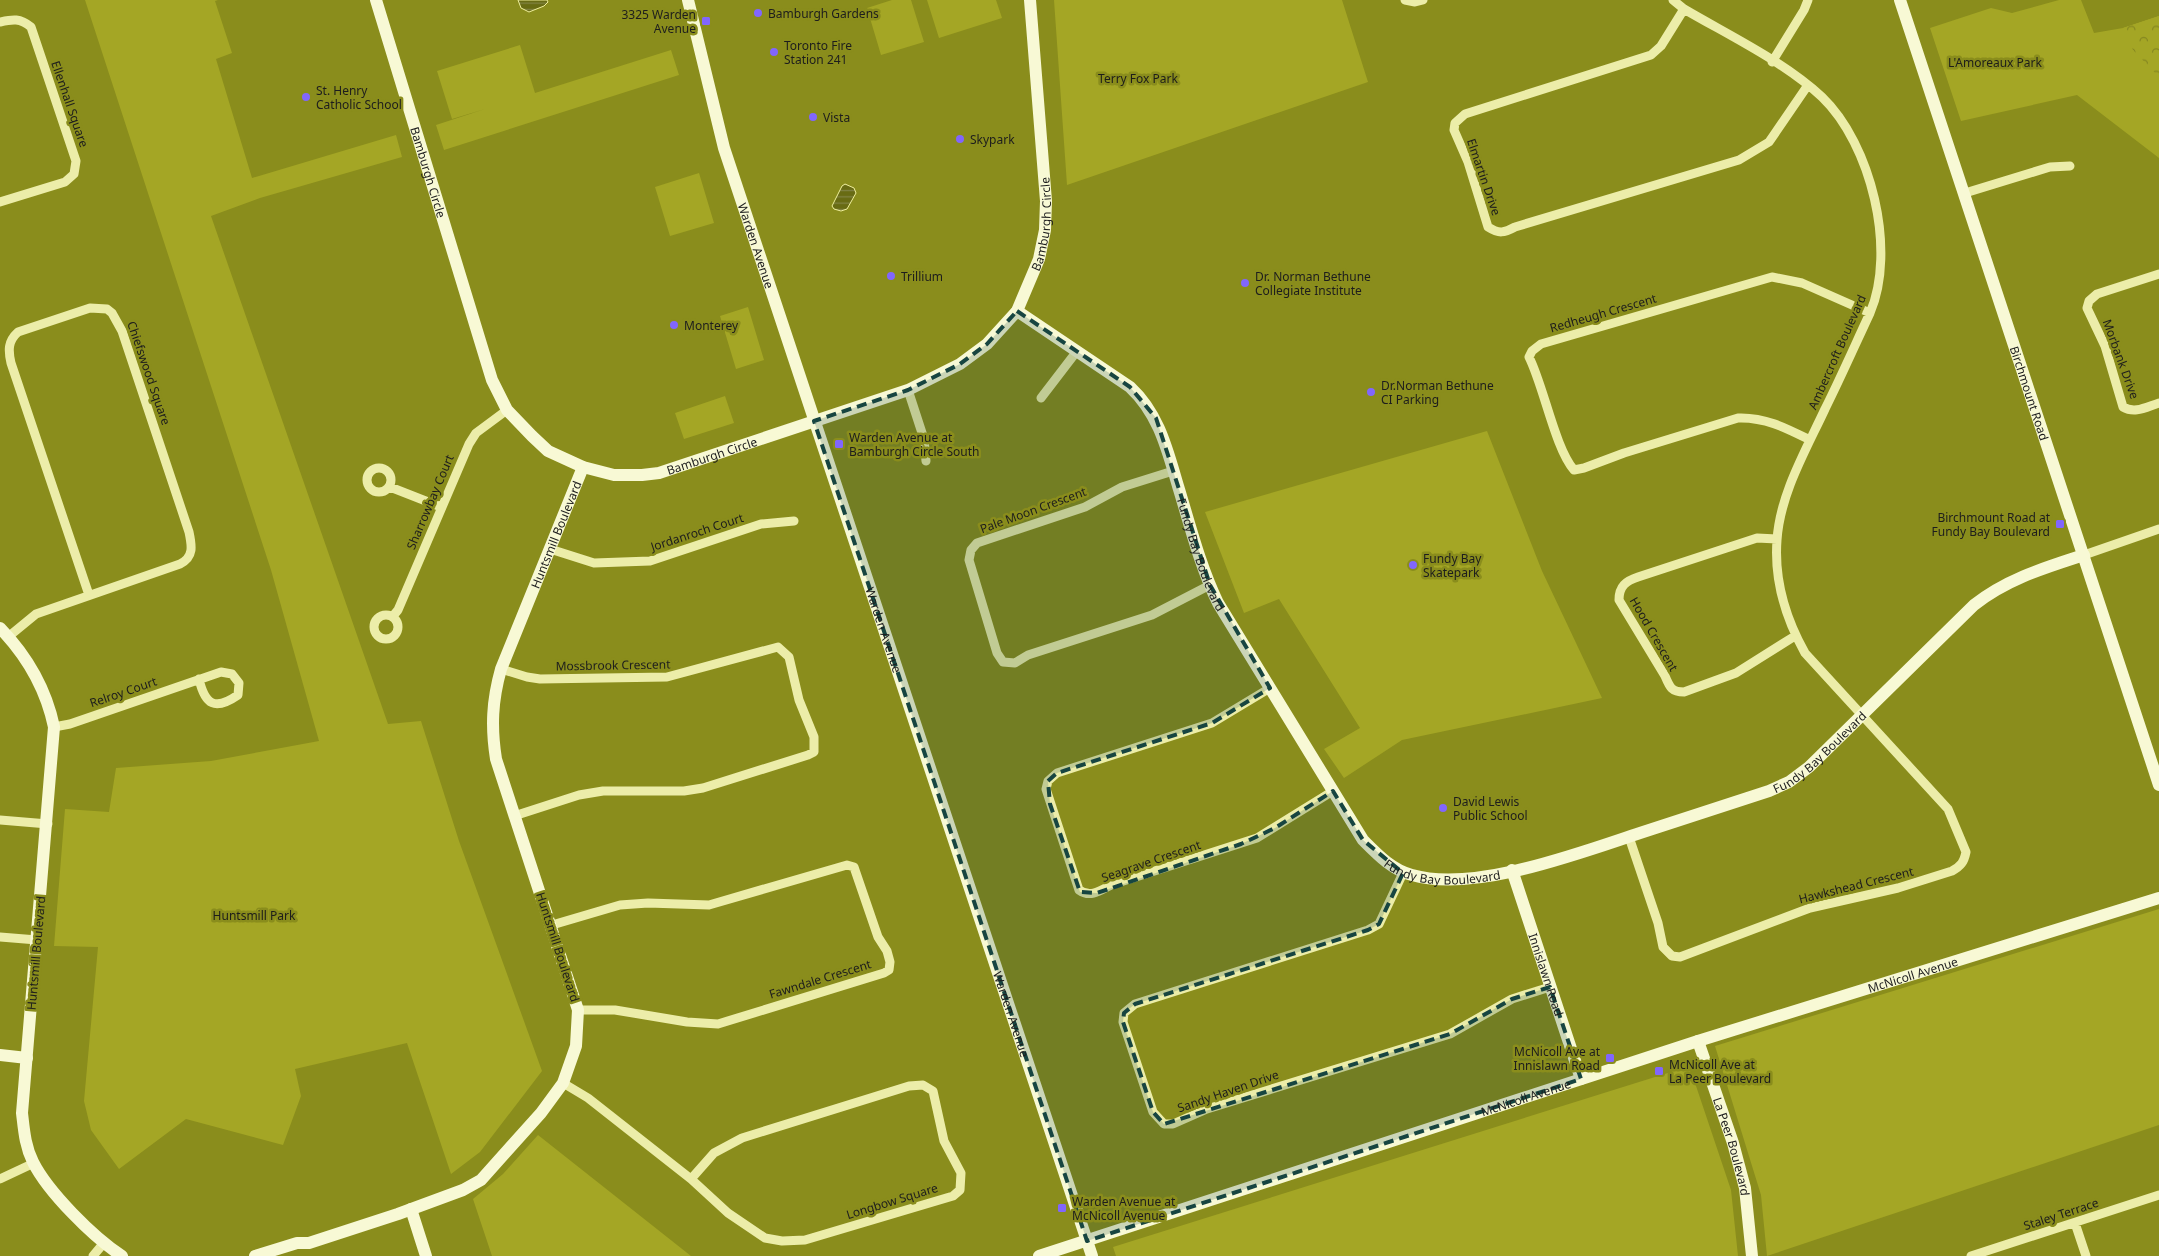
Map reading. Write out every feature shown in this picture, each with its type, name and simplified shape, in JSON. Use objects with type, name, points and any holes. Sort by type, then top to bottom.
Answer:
[{"type":"street","name":"Bamburgh Circle","points":[[376,0],[451,251],[492,380],[507,410],[548,451],[583,467],[614,475],[659,473],[908,390],[960,364],[987,344],[1017,311],[1033,276],[1045,230],[1046,201],[1030,0]]},
{"type":"street","name":"Warden Avenue","points":[[688,0],[724,148],[1092,1256]]},
{"type":"street","points":[[1405,0],[1415,2],[1423,0]]},
{"type":"street","name":"Ambercroft Boulevard","points":[[1673,0],[1684,9],[1772,62],[1823,98],[1847,129],[1874,196],[1881,233],[1882,254],[1878,289],[1870,312],[1810,440],[1789,490],[1777,539],[1780,587],[1795,636],[1818,669],[1862,716]]},
{"type":"street","points":[[1772,62],[1804,10],[1808,0]]},
{"type":"street","name":"Birchmount Road","points":[[1900,0],[2159,785]]},
{"type":"street","name":"Elmartin Drive","points":[[1684,9],[1662,46],[1651,55],[1459,118],[1454,130],[1468,162],[1488,227],[1497,233],[1506,232],[1516,227],[1739,160],[1769,142],[1808,86]]},
{"type":"street","name":"Ellenhall Square","points":[[0,22],[13,18],[24,21],[31,27],[76,161],[74,174],[65,182],[0,202]]},
{"type":"street","points":[[1965,193],[2050,167],[2070,166]]},
{"type":"street","name":"Morbank Drive","points":[[2159,274],[2096,294],[2089,301],[2087,308],[2099,328],[2123,407],[2130,411],[2159,403]]},
{"type":"street","name":"Redheugh Crescent","points":[[1810,440],[1775,423],[1755,417],[1738,418],[1574,470],[1564,459],[1541,384],[1529,357],[1532,351],[1541,344],[1772,277],[1802,283],[1870,312]]},
{"type":"street","name":"Chiefswood Square","points":[[4,633],[36,614],[180,564],[188,559],[193,546],[122,331],[112,313],[98,308],[90,308],[18,332],[12,338],[9,346],[11,363],[89,595]]},
{"type":"street","name":"Fundy Bay Boulevard","points":[[1017,311],[1130,387],[1141,397],[1158,423],[1210,585],[1270,688],[1363,840],[1378,856],[1403,873],[1432,880],[1454,880],[1565,858],[1770,791],[1789,782],[1809,767],[1974,605],[1988,594],[2020,576],[2084,555]]},
{"type":"street","points":[[1041,398],[1077,351]]},
{"type":"street","points":[[908,390],[924,438],[926,461]]},
{"type":"street","name":"Sharrowbay Court","points":[[393,616],[398,610],[472,439],[507,410]]},
{"type":"street","name":"Huntsmill Boulevard","points":[[255,1256],[297,1243],[310,1243],[463,1190],[481,1180],[541,1113],[563,1083],[575,1053],[579,1027],[578,1010],[552,925],[496,759],[491,726],[495,691],[501,669],[583,467]]},
{"type":"street","name":"Pale Moon Crescent","points":[[1174,471],[1122,487],[1085,507],[977,543],[971,550],[969,560],[997,653],[1003,662],[1015,663],[1028,655],[1152,615],[1210,585]]},
{"type":"street","points":[[390,487],[441,508]]},
{"type":"street","name":"Jordanroch Court","points":[[550,549],[594,563],[650,561],[761,524],[794,521]]},
{"type":"street","points":[[2084,555],[2159,529]]},
{"type":"street","name":"Hood Crescent","points":[[1777,539],[1758,538],[1628,580],[1622,586],[1619,600],[1670,689],[1676,692],[1684,692],[1736,673],[1795,636]]},
{"type":"street","name":"Huntsmill Boulevard","points":[[4,633],[38,677],[46,697],[54,727],[48,824],[22,1113],[25,1138],[34,1163],[54,1191],[103,1244],[122,1256]]},
{"type":"street","name":"Mossbrook Crescent","points":[[501,669],[540,679],[667,677],[778,646],[789,657],[799,700],[814,737],[814,752],[808,755],[703,788],[684,791],[603,791],[579,795],[514,816]]},
{"type":"street","name":"Relroy Court","points":[[54,727],[70,724],[199,679],[221,672],[232,674],[239,683],[238,695],[226,703],[213,703],[203,696],[199,679]]},
{"type":"street","name":"Seagrave Crescent","points":[[1270,688],[1212,723],[1057,773],[1048,781],[1046,789],[1050,804],[1079,890],[1090,894],[1111,885],[1241,844],[1275,828],[1333,791]]},
{"type":"street","name":"Hawkshead Crescent","points":[[1629,837],[1658,923],[1663,947],[1672,956],[1680,957],[1810,908],[1907,885],[1959,867],[1964,860],[1966,852],[1948,808],[1862,716]]},
{"type":"street","points":[[0,820],[48,824]]},
{"type":"street","name":"Fawndale Crescent","points":[[552,925],[620,905],[648,903],[709,905],[847,865],[854,867],[856,870],[878,937],[887,951],[890,962],[889,970],[884,973],[718,1024],[687,1022],[615,1010],[578,1010]]},
{"type":"street","name":"Innislawn Road","points":[[1512,870],[1581,1079]]},
{"type":"street","name":"Sandy Haven Drive","points":[[1403,873],[1378,924],[1368,930],[1135,1004],[1124,1013],[1123,1022],[1153,1112],[1164,1124],[1173,1124],[1207,1109],[1450,1034],[1512,999],[1550,987]]},
{"type":"street","name":"McNicoll Avenue","points":[[1039,1256],[1698,1041],[2159,898]]},
{"type":"street","points":[[0,937],[38,940]]},
{"type":"street","name":"La Peer Boulevard","points":[[1698,1041],[1733,1144],[1745,1188],[1752,1256]]},
{"type":"street","points":[[0,1055],[27,1058]]},
{"type":"street","name":"Longbow Square","points":[[563,1083],[588,1098],[691,1179],[728,1214],[765,1238],[798,1242],[953,1196],[960,1190],[962,1179],[944,1141],[933,1091],[923,1085],[909,1086],[742,1138],[714,1153],[691,1179]]},
{"type":"street","points":[[0,1179],[34,1163]]},
{"type":"street","name":"Staley Terrace","points":[[1971,1256],[2159,1195]]},
{"type":"street","points":[[411,1209],[426,1256]]},
{"type":"street","points":[[2075,1223],[2086,1256]]},
{"type":"street","points":[[93,1256],[103,1244]]},
{"type":"highlighted area","points":[[1017,311],[1130,387],[1156,418],[1210,585],[1270,688],[1212,723],[1057,773],[1048,781],[1050,804],[1080,892],[1097,893],[1241,844],[1275,828],[1333,791],[1363,840],[1403,873],[1379,924],[1368,930],[1135,1004],[1124,1013],[1123,1022],[1153,1112],[1164,1124],[1450,1034],[1512,999],[1550,987],[1581,1079],[1087,1241],[814,421],[908,390],[960,364],[987,344]]},
{"type":"green space","name":"Huntsmill Park","points":[[85,0],[218,0],[215,1],[232,53],[216,59],[252,178],[396,135],[402,157],[260,198],[211,216],[388,724],[421,721],[459,841],[542,1071],[480,1152],[451,1174],[407,1043],[295,1069],[301,1096],[283,1145],[186,1119],[119,1169],[91,1130],[84,1101],[98,947],[54,946],[65,809],[109,812],[116,768],[211,761],[319,741],[271,570]]},
{"type":"green space","points":[[892,0],[911,0],[924,42],[881,55],[867,8]]},
{"type":"green space","points":[[927,0],[996,0],[1002,18],[939,38]]},
{"type":"green space","name":"Terry Fox Park","points":[[1054,0],[1342,0],[1368,82],[1067,185]]},
{"type":"green space","name":"L'Amoreaux Park","points":[[2059,0],[2081,0],[2094,33],[2123,28],[2159,16],[2159,158],[2077,95],[1961,121],[1930,28],[1991,8],[2012,13]]},
{"type":"green space","points":[[2159,16],[2159,77],[2133,50],[2123,28]]},
{"type":"green space","points":[[520,45],[535,93],[671,50],[679,75],[444,150],[436,125],[485,109],[452,119],[437,71]]},
{"type":"green space","points":[[699,173],[714,223],[670,236],[655,187]]},
{"type":"green space","points":[[748,307],[764,360],[736,369],[720,316]]},
{"type":"green space","points":[[725,396],[734,423],[684,439],[675,413]]},
{"type":"green space","points":[[1487,431],[1542,571],[1602,698],[1402,740],[1344,778],[1324,749],[1360,728],[1279,599],[1244,613],[1205,512]]},
{"type":"green space","points":[[2159,909],[2159,1125],[1767,1256],[1761,1195],[1715,1046]]},
{"type":"green space","points":[[1687,1067],[1692,1074],[1731,1190],[1738,1256],[1116,1256],[1113,1247]]},
{"type":"green space","points":[[538,1135],[691,1256],[492,1256],[473,1199],[503,1174]]},
{"type":"shaded area","points":[[518,0],[547,0],[548,2],[544,6],[529,12],[521,8]]},
{"type":"shaded area","points":[[845,184],[854,188],[856,193],[847,209],[841,211],[834,209],[832,206],[842,186]]},
{"type":"place","name":"Bamburgh Gardens","points":[[758,13]]},
{"type":"place","name":"3325 Warden Avenue","points":[[706,21]]},
{"type":"place","name":"Toronto Fire Station 241","points":[[774,52]]},
{"type":"place","name":"St. Henry Catholic School","points":[[306,97]]},
{"type":"place","name":"Vista","points":[[813,117]]},
{"type":"place","name":"Skypark","points":[[960,139]]},
{"type":"place","name":"Trillium","points":[[891,276]]},
{"type":"place","name":"Dr. Norman Bethune Collegiate Institute","points":[[1245,283]]},
{"type":"place","name":"Monterey","points":[[674,325]]},
{"type":"place","name":"Dr.Norman Bethune CI Parking","points":[[1371,392]]},
{"type":"place","name":"Warden Avenue at Bamburgh Circle South","points":[[839,444]]},
{"type":"place","name":"Birchmount Road at Fundy Bay Boulevard","points":[[2060,524]]},
{"type":"place","name":"Fundy Bay Skatepark","points":[[1413,565]]},
{"type":"place","name":"David Lewis Public School","points":[[1443,808]]},
{"type":"place","name":"McNicoll Ave at Innislawn Road","points":[[1610,1058]]},
{"type":"place","name":"McNicoll Ave at La Peer Boulevard","points":[[1659,1071]]},
{"type":"place","name":"Warden Avenue at McNicoll Avenue","points":[[1062,1208]]}]
